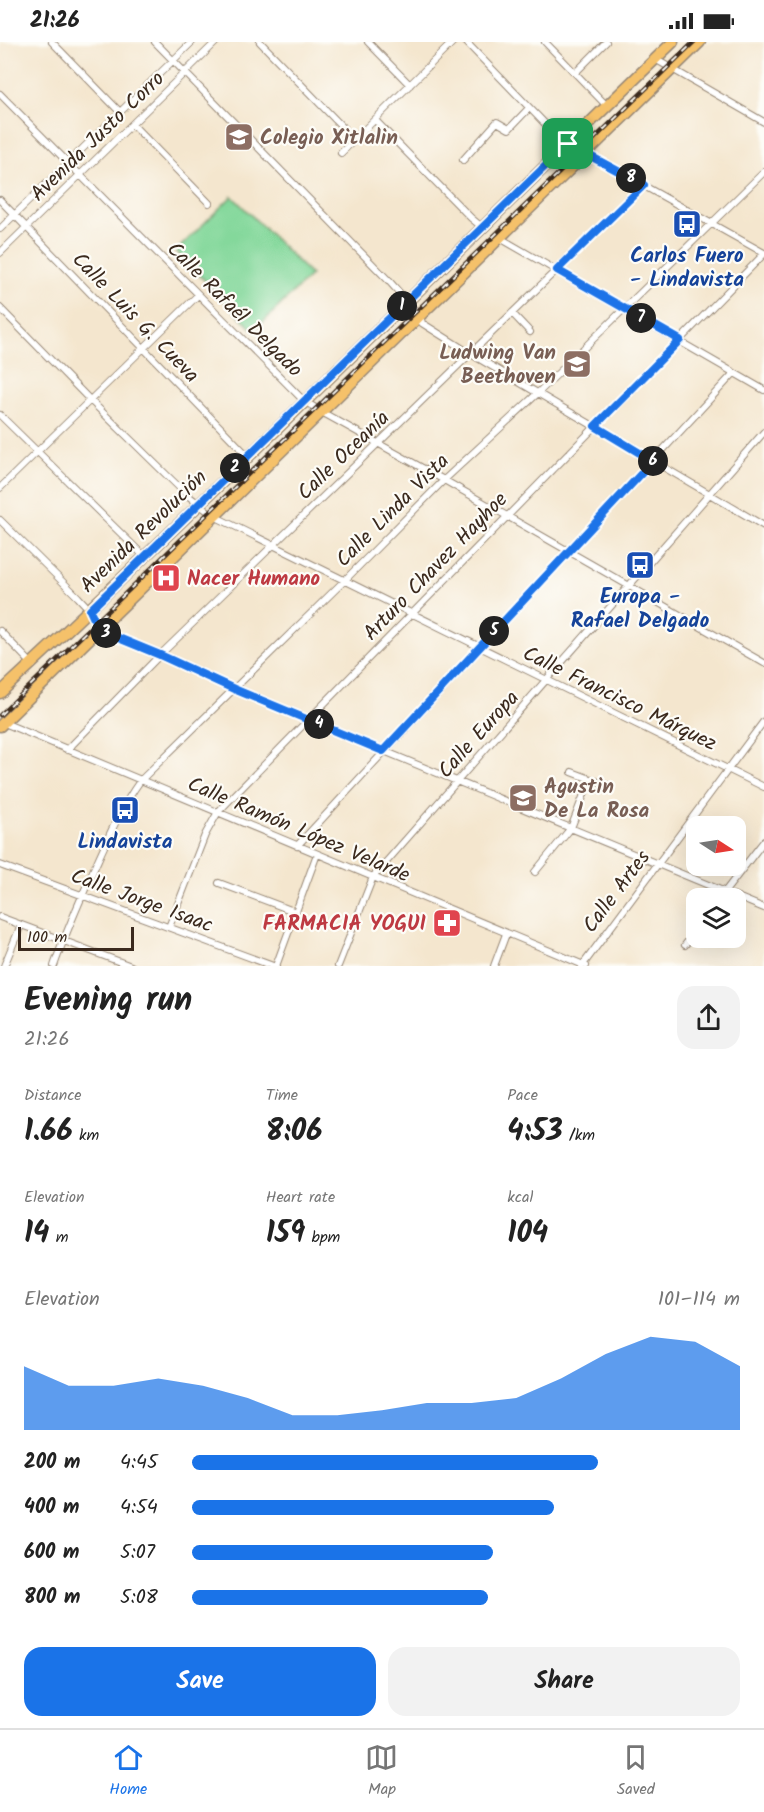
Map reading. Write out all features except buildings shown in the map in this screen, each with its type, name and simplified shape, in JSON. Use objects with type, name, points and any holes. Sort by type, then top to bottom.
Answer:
[{"type":"main road","name":"Avenida Revolución","points":[[0,693],[145,557],[673,42]]},
{"type":"main road","name":"Avenida Revolución","points":[[1,723],[700,42]]},
{"type":"street","points":[[52,42],[120,112]]},
{"type":"street","points":[[155,42],[407,301],[420,316],[422,323],[764,526]]},
{"type":"street","name":"Avenida Justo Corro","points":[[0,229],[192,42]]},
{"type":"street","name":"Avenida Justo Corro","points":[[0,253],[216,42]]},
{"type":"street","points":[[260,42],[355,140]]},
{"type":"street","points":[[368,42],[410,85]]},
{"type":"street","points":[[341,153],[453,42]]},
{"type":"street","points":[[466,42],[529,108],[568,144],[764,254]]},
{"type":"street","points":[[545,42],[608,106]]},
{"type":"street","points":[[575,73],[606,42]]},
{"type":"street","points":[[655,59],[764,122]]},
{"type":"street","name":"Calle Rafaél Delgado","points":[[0,94],[304,401],[764,663]]},
{"type":"street","points":[[463,160],[497,122],[509,129],[529,108]]},
{"type":"street","points":[[375,120],[471,218],[484,228]]},
{"type":"street","points":[[132,124],[209,203]]},
{"type":"street","name":"Calle Linda Vista","points":[[54,966],[112,827],[126,800],[140,781],[444,480],[539,392],[764,172]]},
{"type":"street","name":"Calle Oceanía","points":[[67,750],[160,655],[644,185]]},
{"type":"street","name":"Calle Luis G. Cueva","points":[[0,200],[248,456]]},
{"type":"street","points":[[500,238],[764,390]]},
{"type":"street","name":"Arturo Chavez Hayhoe","points":[[170,927],[205,835],[218,812],[764,254]]},
{"type":"street","points":[[0,488],[198,295]]},
{"type":"street","name":"Calle Francisco Márquez","points":[[0,308],[90,400],[214,516],[764,787]]},
{"type":"street","points":[[512,313],[530,332]]},
{"type":"street","points":[[297,846],[734,373]]},
{"type":"street","points":[[0,414],[145,557]]},
{"type":"street","name":"Calle Europa","points":[[338,966],[374,877],[764,432]]},
{"type":"street","points":[[0,520],[90,610],[99,630],[308,720],[716,888]]},
{"type":"street","points":[[0,631],[33,664]]},
{"type":"street","name":"Calle Artes","points":[[583,966],[764,721]]},
{"type":"street","name":"Calle Ramón López Velarde","points":[[1,723],[583,966]]},
{"type":"street","points":[[572,772],[609,786]]},
{"type":"street","points":[[535,872],[571,828],[590,779]]},
{"type":"street","points":[[728,888],[764,841]]},
{"type":"street","points":[[274,966],[317,854]]},
{"type":"street","name":"Calle Jorge Isaac","points":[[0,865],[274,966]]},
{"type":"street","points":[[219,883],[296,912]]},
{"type":"street","points":[[746,901],[764,908]]},
{"type":"street","points":[[0,917],[131,966]]},
{"type":"street","points":[[4,966],[21,925]]},
{"type":"street","points":[[494,966],[506,934]]},
{"type":"green space","points":[[232,196],[311,275],[254,331],[176,251]]},
{"type":"railway","points":[[0,715],[694,42]]},
{"type":"place","name":"Colegio Xitlalin","points":[[239,137]]},
{"type":"place","name":"Carlos Fuero - Lindavista","points":[[687,224]]},
{"type":"place","name":"Ludwing Van Beethoven","points":[[577,364]]},
{"type":"place","name":"Europa - Rafael Delgado","points":[[640,565]]},
{"type":"place","name":"Nacer Humano","points":[[166,578]]},
{"type":"place","name":"Agustin De La Rosa","points":[[523,798]]},
{"type":"place","name":"Lindavista","points":[[125,810]]},
{"type":"place","name":"FARMACIA YOGUI","points":[[447,923]]},
{"type":"route","points":[[568,144],[644,185],[557,270],[680,340],[595,426],[653,461],[383,751],[99,630],[90,610],[568,144]]}]
